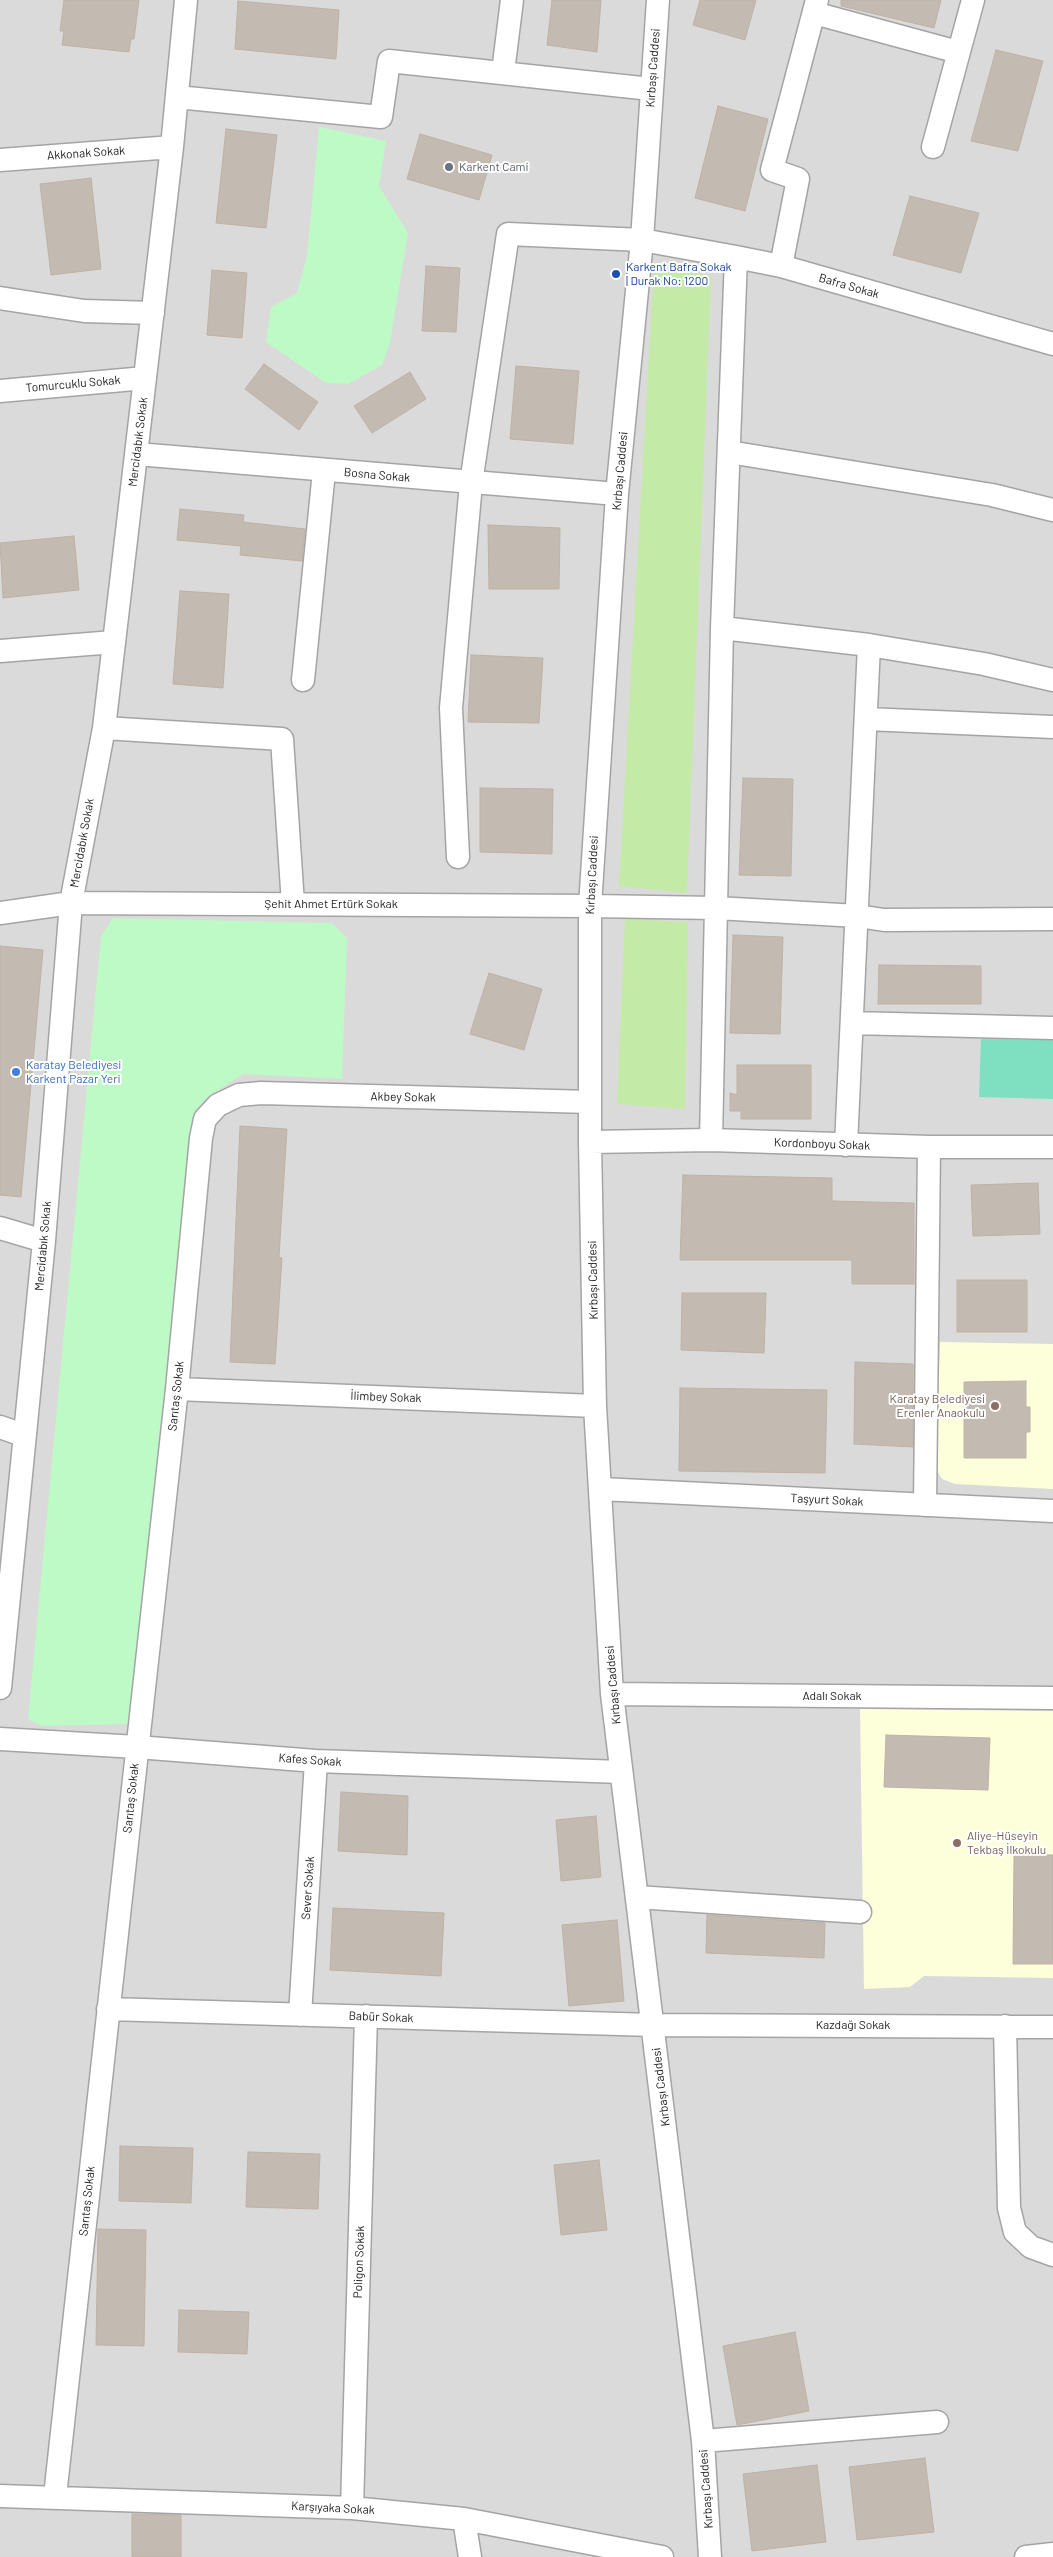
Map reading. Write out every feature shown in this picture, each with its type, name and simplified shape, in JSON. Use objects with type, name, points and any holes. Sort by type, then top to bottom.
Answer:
[{"type":"street","name":"Mercidabık Sokak","points":[[0,1688],[23,1435],[44,1241],[71,903],[104,728],[172,147],[186,0]]},
{"type":"street","points":[[503,72],[512,0]]},
{"type":"street","name":"Kırbaşı Caddesi","points":[[658,0],[642,240],[617,494],[590,906],[590,1142],[595,1406],[612,1694],[703,2441],[710,2557]]},
{"type":"street","points":[[933,147],[973,0]]},
{"type":"street","points":[[781,266],[798,179],[772,170],[816,7],[958,52]]},
{"type":"street","points":[[177,97],[381,117],[389,61],[503,72],[651,90]]},
{"type":"street","name":"Akkonak Sokak","points":[[0,160],[172,147]]},
{"type":"street","name":"Bafra Sokak","points":[[470,483],[508,234],[642,240],[781,266],[1053,344]]},
{"type":"street","points":[[711,1140],[722,628],[736,257]]},
{"type":"street","points":[[0,298],[84,311],[153,313]]},
{"type":"street","name":"Tomurcuklu Sokak","points":[[0,391],[145,378]]},
{"type":"street","points":[[729,452],[992,495],[1053,510]]},
{"type":"street","name":"Bosna Sokak","points":[[137,454],[617,494]]},
{"type":"street","points":[[303,680],[324,471]]},
{"type":"street","points":[[458,857],[451,708],[470,483]]},
{"type":"street","points":[[722,628],[869,644],[984,664],[1053,680]]},
{"type":"street","points":[[0,651],[114,642]]},
{"type":"street","points":[[846,1145],[869,644]]},
{"type":"street","points":[[866,719],[1053,727]]},
{"type":"street","points":[[104,728],[282,739],[293,904]]},
{"type":"street","name":"Şehit Ahmet Ertürk Sokak","points":[[0,913],[71,903],[293,904],[716,908],[858,916],[884,920],[1053,919]]},
{"type":"street","points":[[852,1023],[1053,1028]]},
{"type":"street","name":"Akbey Sokak","points":[[218,1105],[239,1095],[261,1093],[590,1102]]},
{"type":"street","name":"Sarıtaş Sokak","points":[[54,2496],[177,1389],[201,1138],[205,1119],[218,1105]]},
{"type":"street","name":"Kordonboyu Sokak","points":[[590,1142],[711,1140],[929,1147],[1053,1147]]},
{"type":"street","points":[[925,1505],[929,1147]]},
{"type":"street","points":[[0,1228],[44,1241]]},
{"type":"street","name":"İlimbey Sokak","points":[[177,1389],[595,1406]]},
{"type":"street","points":[[0,1427],[23,1435]]},
{"type":"street","name":"Taşyurt Sokak","points":[[601,1489],[1053,1511]]},
{"type":"street","name":"Adalı Sokak","points":[[612,1694],[1053,1698]]},
{"type":"street","name":"Kafes Sokak","points":[[0,1739],[137,1747],[316,1761],[621,1772]]},
{"type":"street","name":"Sever Sokak","points":[[300,2015],[316,1761]]},
{"type":"street","points":[[637,1897],[860,1912]]},
{"type":"street","name":"Babür Sokak","points":[[108,2009],[653,2025]]},
{"type":"street","name":"Poligon Sokak","points":[[352,2508],[366,2016]]},
{"type":"street","name":"Kazdağı Sokak","points":[[653,2025],[1053,2027]]},
{"type":"street","points":[[1005,2026],[1009,2208],[1014,2232],[1031,2247],[1053,2255]]},
{"type":"street","points":[[703,2441],[937,2422]]},
{"type":"street","name":"Karşıyaka Sokak","points":[[0,2496],[54,2496],[352,2508],[464,2519],[662,2557]]},
{"type":"street","points":[[464,2519],[470,2557]]},
{"type":"street","points":[[1026,2557],[1053,2554]]},
{"type":"shaded area","points":[[0,0],[1053,0],[1053,2557],[0,2557]]},
{"type":"shaded area","name":"Karatay Belediyesi Erenler Anaokulu","points":[[940,1342],[1053,1344],[1053,1489],[955,1484],[942,1479],[936,1469]]},
{"type":"shaded area","name":"Aliye-Hüseyin Tekbaş İlkokulu","points":[[860,1709],[1053,1711],[1053,1978],[924,1976],[910,1987],[864,1989]]},
{"type":"green space","points":[[319,127],[386,141],[379,186],[408,233],[390,343],[382,365],[348,384],[326,383],[266,342],[271,307],[297,293],[307,256]]},
{"type":"green space","points":[[654,266],[711,276],[687,893],[619,886]]},
{"type":"green space","points":[[113,918],[332,923],[347,938],[342,1079],[243,1074],[206,1098],[194,1113],[129,1724],[42,1726],[28,1719],[101,936]]},
{"type":"green space","points":[[625,919],[688,922],[685,1109],[617,1104]]},
{"type":"green space","points":[[981,1039],[1053,1040],[1053,1099],[979,1097]]},
{"type":"building","points":[[64,0],[139,0],[134,39],[131,39],[129,52],[62,45],[64,31],[60,31]]},
{"type":"building","points":[[552,0],[601,0],[597,52],[547,45]]},
{"type":"building","points":[[700,0],[756,0],[745,40],[693,25]]},
{"type":"building","points":[[841,0],[941,0],[934,28],[841,6]]},
{"type":"building","points":[[238,1],[339,10],[336,59],[235,49]]},
{"type":"building","points":[[996,50],[1043,61],[1018,151],[971,141]]},
{"type":"building","points":[[718,106],[768,119],[745,211],[695,198]]},
{"type":"building","points":[[226,129],[277,135],[266,228],[216,223]]},
{"type":"building","name":"Karkent Cami","points":[[420,134],[492,155],[479,200],[407,179]]},
{"type":"building","points":[[91,178],[101,269],[51,275],[40,184]]},
{"type":"building","points":[[910,196],[979,213],[961,273],[893,255]]},
{"type":"building","points":[[426,266],[460,268],[456,332],[422,331]]},
{"type":"building","points":[[212,270],[247,273],[242,338],[207,335]]},
{"type":"building","points":[[264,364],[318,402],[299,430],[245,389]]},
{"type":"building","points":[[516,366],[579,371],[573,444],[510,439]]},
{"type":"building","points":[[410,372],[426,399],[372,433],[354,406]]},
{"type":"building","points":[[180,509],[244,515],[243,522],[305,529],[302,561],[240,555],[241,546],[177,540]]},
{"type":"building","points":[[488,525],[560,528],[559,589],[489,589]]},
{"type":"building","points":[[74,536],[79,590],[3,598],[0,543]]},
{"type":"building","points":[[180,591],[229,594],[223,688],[173,684]]},
{"type":"building","points":[[471,655],[543,658],[539,723],[468,722]]},
{"type":"building","points":[[743,778],[793,779],[791,876],[739,875]]},
{"type":"building","points":[[480,788],[553,789],[552,854],[480,852]]},
{"type":"building","points":[[733,935],[783,937],[780,1034],[730,1033]]},
{"type":"building","name":"Karatay Belediyesi Karkent Pazar Yeri","points":[[0,946],[43,950],[21,1197],[0,1195]]},
{"type":"building","points":[[879,965],[981,966],[981,1004],[878,1004]]},
{"type":"building","points":[[489,973],[542,989],[524,1050],[470,1034]]},
{"type":"building","points":[[737,1065],[811,1065],[811,1119],[741,1119],[741,1111],[730,1111],[730,1093],[737,1095]]},
{"type":"building","points":[[240,1126],[287,1129],[279,1257],[282,1258],[275,1364],[230,1362]]},
{"type":"building","points":[[683,1175],[832,1178],[832,1201],[914,1203],[914,1284],[852,1284],[852,1260],[680,1260]]},
{"type":"building","points":[[1038,1183],[1040,1234],[973,1236],[971,1185]]},
{"type":"building","points":[[957,1280],[1027,1280],[1027,1332],[957,1332]]},
{"type":"building","points":[[682,1293],[766,1293],[764,1353],[681,1350]]},
{"type":"building","points":[[855,1362],[913,1364],[913,1447],[854,1444]]},
{"type":"building","points":[[1026,1381],[1026,1407],[1030,1407],[1030,1432],[1026,1432],[1026,1458],[964,1458],[964,1382]]},
{"type":"building","points":[[680,1388],[827,1390],[825,1473],[679,1471]]},
{"type":"building","points":[[886,1735],[990,1738],[988,1790],[884,1787]]},
{"type":"building","points":[[341,1792],[408,1796],[407,1855],[338,1851]]},
{"type":"building","points":[[596,1816],[601,1877],[561,1881],[556,1820]]},
{"type":"building","points":[[1014,1854],[1053,1855],[1053,1964],[1013,1964]]},
{"type":"building","points":[[333,1908],[444,1913],[441,1976],[330,1970]]},
{"type":"building","points":[[707,1915],[825,1923],[824,1958],[706,1953]]},
{"type":"building","points":[[617,1920],[624,2001],[569,2006],[562,1925]]},
{"type":"building","points":[[120,2146],[193,2148],[191,2203],[119,2201]]},
{"type":"building","points":[[248,2152],[320,2154],[318,2209],[246,2207]]},
{"type":"building","points":[[599,2160],[607,2230],[561,2235],[554,2165]]},
{"type":"building","points":[[98,2229],[146,2230],[144,2346],[96,2345]]},
{"type":"building","points":[[179,2310],[249,2312],[247,2354],[178,2352]]},
{"type":"building","points":[[795,2332],[809,2411],[737,2425],[723,2346]]},
{"type":"building","points":[[925,2458],[934,2532],[857,2540],[849,2467]]},
{"type":"building","points":[[817,2465],[826,2542],[752,2551],[743,2474]]},
{"type":"building","points":[[132,2514],[181,2515],[181,2557],[132,2557]]},
{"type":"place","name":"Karkent Cami","points":[[449,167]]},
{"type":"place","name":"Karkent Bafra Sokak | Durak No: 1200","points":[[616,274]]},
{"type":"place","name":"Karatay Belediyesi Karkent Pazar Yeri","points":[[16,1072]]},
{"type":"place","name":"Karatay Belediyesi Erenler Anaokulu","points":[[995,1406]]},
{"type":"place","name":"Aliye-Hüseyin Tekbaş İlkokulu","points":[[957,1843]]}]
